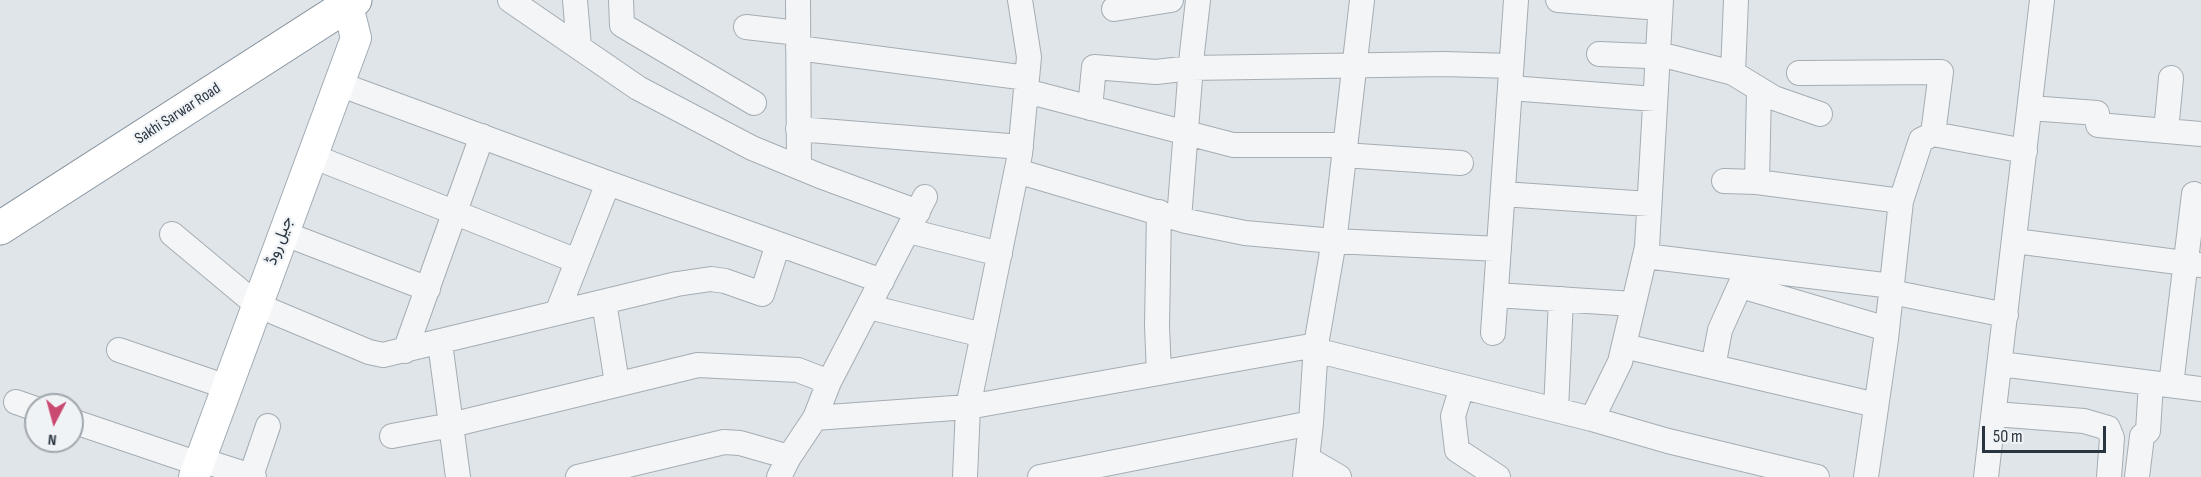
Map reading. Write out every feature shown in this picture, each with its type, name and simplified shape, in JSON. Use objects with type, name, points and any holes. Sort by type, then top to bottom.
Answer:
[{"type":"highway","name":"Sakhi Sarwar Road","points":[[0,228],[113,146],[341,2]]},
{"type":"highway","points":[[0,209],[113,146]]},
{"type":"main road","name":"جیل روڈ","points":[[198,467],[356,38],[351,18],[341,2]]},
{"type":"street","points":[[510,0],[638,88],[752,148],[918,213],[1000,254]]},
{"type":"street","points":[[575,0],[579,47]]},
{"type":"street","points":[[621,0],[622,25],[754,103]]},
{"type":"street","points":[[798,0],[799,167]]},
{"type":"street","points":[[965,477],[968,407],[1019,159],[1029,57],[1020,0]]},
{"type":"street","points":[[1114,9],[1172,0]]},
{"type":"street","points":[[1159,373],[1157,326],[1169,216],[1186,134],[1198,0]]},
{"type":"street","points":[[1339,477],[1306,468],[1315,348],[1334,241],[1362,0]]},
{"type":"street","points":[[1493,333],[1516,0]]},
{"type":"street","points":[[1558,0],[1660,4],[1646,256],[1620,362],[1592,419]]},
{"type":"street","points":[[1733,73],[1736,0]]},
{"type":"street","points":[[1986,477],[2042,0]]},
{"type":"street","points":[[746,27],[798,41],[1026,85],[1090,108],[1233,145],[1345,150],[1461,163]]},
{"type":"street","points":[[1599,54],[1671,57],[1733,73],[1774,98],[1820,114]]},
{"type":"street","points":[[1090,108],[1094,67],[1155,72],[1191,68],[1444,64],[1510,77],[1655,99]]},
{"type":"street","points":[[1799,73],[1941,72],[1933,134]]},
{"type":"street","points":[[2166,131],[2171,78]]},
{"type":"street","points":[[339,84],[882,281]]},
{"type":"street","points":[[1757,182],[1759,90]]},
{"type":"street","points":[[2030,108],[2097,113],[2098,124],[2201,134]]},
{"type":"street","points":[[798,129],[1019,159],[1169,216],[1245,233],[1334,241],[1499,249]]},
{"type":"street","points":[[1866,477],[1887,329],[1901,201],[1921,140],[1933,134],[2025,151]]},
{"type":"street","points":[[405,351],[482,136]]},
{"type":"street","points":[[312,156],[577,261]]},
{"type":"street","points":[[1725,181],[1757,182],[1901,201]]},
{"type":"street","points":[[557,314],[608,183]]},
{"type":"street","points":[[1503,194],[1649,204]]},
{"type":"street","points":[[2137,477],[2142,436],[2148,431],[2193,264],[2194,194]]},
{"type":"street","points":[[578,477],[724,442],[740,443],[784,467],[815,418],[829,382],[918,213]]},
{"type":"street","points":[[283,233],[428,289]]},
{"type":"street","points":[[172,234],[257,305],[369,352],[383,355],[677,284],[711,279],[725,281],[762,294],[778,244]]},
{"type":"street","points":[[2014,241],[2193,264]]},
{"type":"street","points":[[1646,256],[1745,277],[1891,289],[2006,315]]},
{"type":"street","points":[[1745,277],[1887,329]]},
{"type":"street","points":[[1713,367],[1720,330],[1745,277]]},
{"type":"street","points":[[1496,295],[1633,304]]},
{"type":"street","points":[[1556,410],[1561,299]]},
{"type":"street","points":[[604,302],[617,383]]},
{"type":"street","points":[[869,307],[983,335]]},
{"type":"street","points":[[440,343],[458,477]]},
{"type":"street","points":[[1624,346],[1876,405]]},
{"type":"street","points":[[815,418],[968,407],[1315,348],[1592,419],[1668,441],[1817,477]]},
{"type":"street","points":[[119,350],[227,387]]},
{"type":"street","points":[[2000,364],[2201,389]]},
{"type":"street","points":[[392,436],[451,425],[698,365],[798,369],[829,382]]},
{"type":"street","points":[[1462,387],[1453,416],[1457,450],[1498,477]]},
{"type":"street","points":[[1995,414],[2084,421],[2108,428],[2112,438],[2109,477]]},
{"type":"street","points":[[1040,477],[1311,423]]},
{"type":"street","points":[[84,425],[198,467],[253,476],[268,426]]}]
